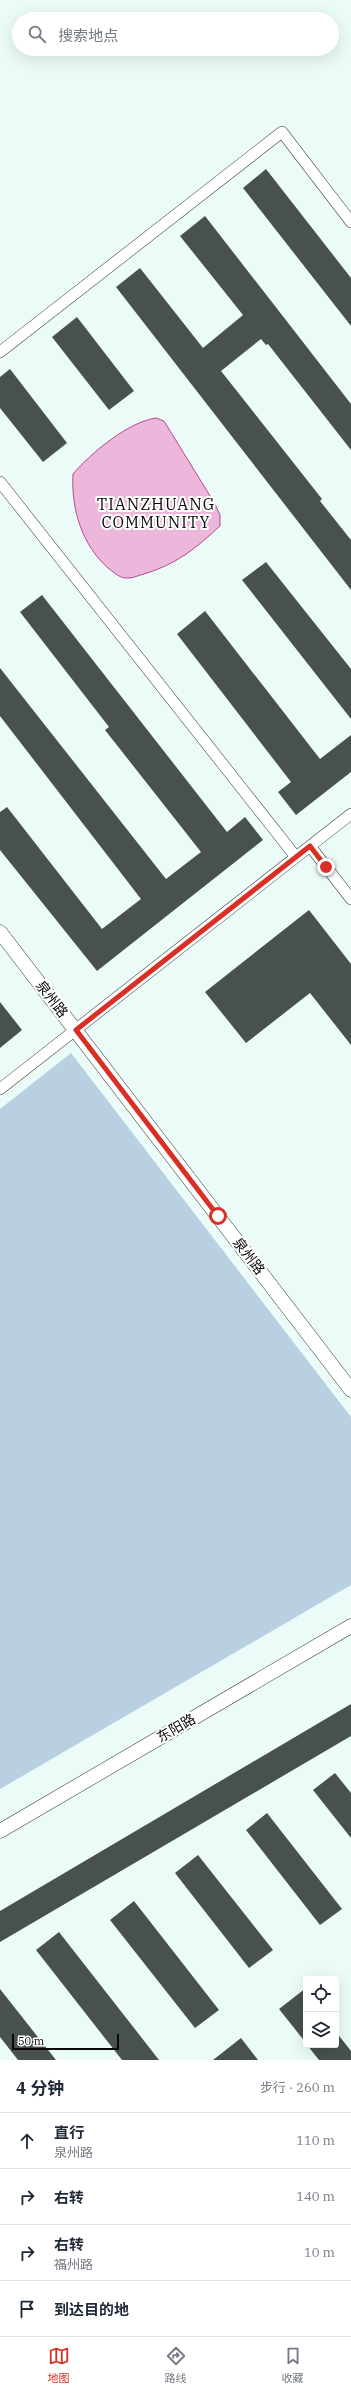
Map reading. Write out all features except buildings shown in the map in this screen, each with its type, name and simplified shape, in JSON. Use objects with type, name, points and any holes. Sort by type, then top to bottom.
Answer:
[{"type":"street","points":[[0,352],[282,132],[351,222]]},
{"type":"street","points":[[0,482],[296,857]]},
{"type":"street","points":[[0,1089],[351,814]]},
{"type":"street","points":[[310,846],[351,899]]},
{"type":"street","name":"泉州路","points":[[0,932],[351,1390]]},
{"type":"street","name":"东阳路","points":[[0,1831],[351,1626]]},
{"type":"shaded area","points":[[156,418],[164,421],[215,504],[220,515],[220,526],[194,549],[166,566],[131,578],[123,578],[108,568],[99,559],[91,549],[85,537],[76,513],[73,474],[100,448],[122,432],[134,425]]},
{"type":"shaded area","points":[[71,1053],[351,1417],[351,1585],[0,1789],[0,1109]]},
{"type":"district","name":"TIANZHUANG COMMUNITY","points":[[156,513]]},
{"type":"route","points":[[218,1216],[76,1030],[310,846],[326,867]]}]
